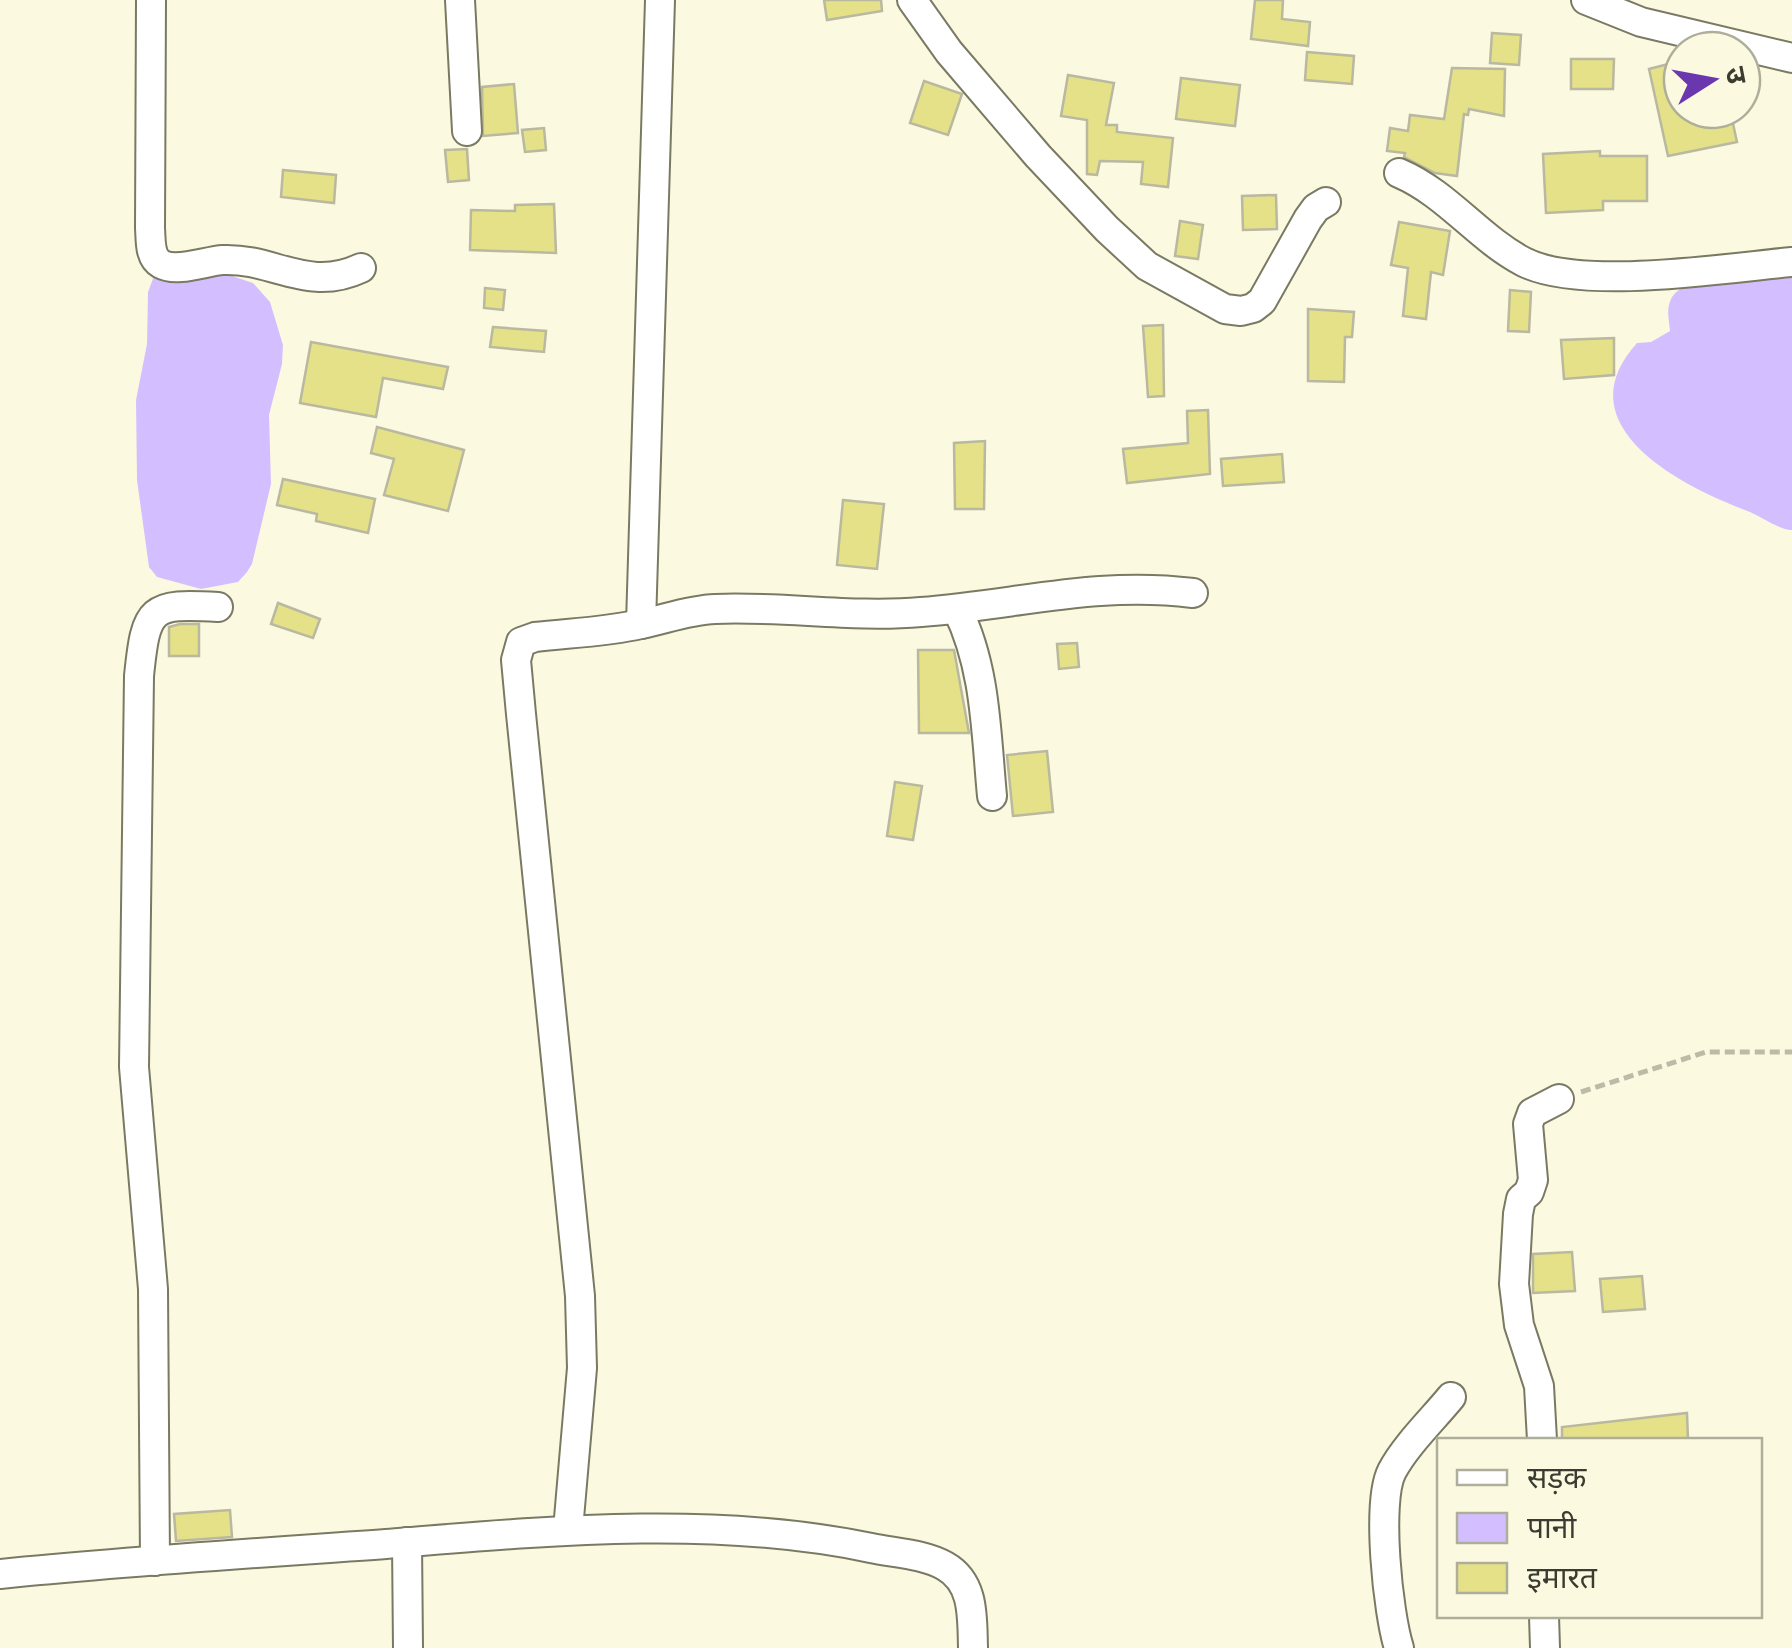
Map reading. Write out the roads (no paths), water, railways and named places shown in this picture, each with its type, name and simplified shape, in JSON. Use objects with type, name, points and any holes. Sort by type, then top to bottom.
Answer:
[{"type":"street","points":[[151,0],[150,228],[152,254],[157,261],[173,266],[237,260],[302,277],[331,278],[361,268]]},
{"type":"street","points":[[460,0],[467,131]]},
{"type":"street","points":[[640,624],[660,0]]},
{"type":"street","points":[[912,0],[949,52],[1106,229],[1147,266],[1225,308],[1241,311],[1262,301],[1308,219],[1326,202]]},
{"type":"street","points":[[1586,0],[1641,22],[1792,58]]},
{"type":"street","points":[[1399,174],[1430,189],[1495,245],[1528,264],[1556,273],[1622,276],[1792,262]]},
{"type":"street","points":[[568,1530],[582,1368],[580,1296],[516,660],[520,642],[526,638],[640,624],[707,609],[892,614],[957,609],[1053,593],[1158,589],[1193,593]]},
{"type":"street","points":[[155,1561],[154,1290],[134,1067],[139,676],[146,626],[160,609],[218,606]]},
{"type":"street","points":[[957,609],[969,632],[981,682],[992,796]]},
{"type":"street","points":[[1542,1438],[1538,1386],[1516,1307],[1515,1233],[1521,1199],[1529,1192],[1533,1180],[1528,1124],[1532,1112],[1559,1099]]},
{"type":"street","points":[[1399,1648],[1384,1529],[1386,1489],[1392,1470],[1451,1397]]},
{"type":"street","points":[[0,1574],[568,1530],[765,1534],[838,1541],[930,1560],[946,1567],[964,1586],[972,1610],[973,1648]]},
{"type":"street","points":[[406,1542],[408,1648]]},
{"type":"street","points":[[1544,1618],[1545,1648]]},
{"type":"water","points":[[1792,266],[1792,530],[1723,501],[1666,470],[1641,450],[1622,427],[1613,401],[1617,373],[1637,343],[1651,342],[1670,331],[1669,307],[1679,290],[1707,278]]},
{"type":"water","points":[[166,272],[223,273],[253,283],[270,302],[283,345],[269,415],[271,484],[252,564],[238,582],[201,589],[157,577],[149,567],[137,480],[136,400],[147,344],[148,292],[154,276]]}]
